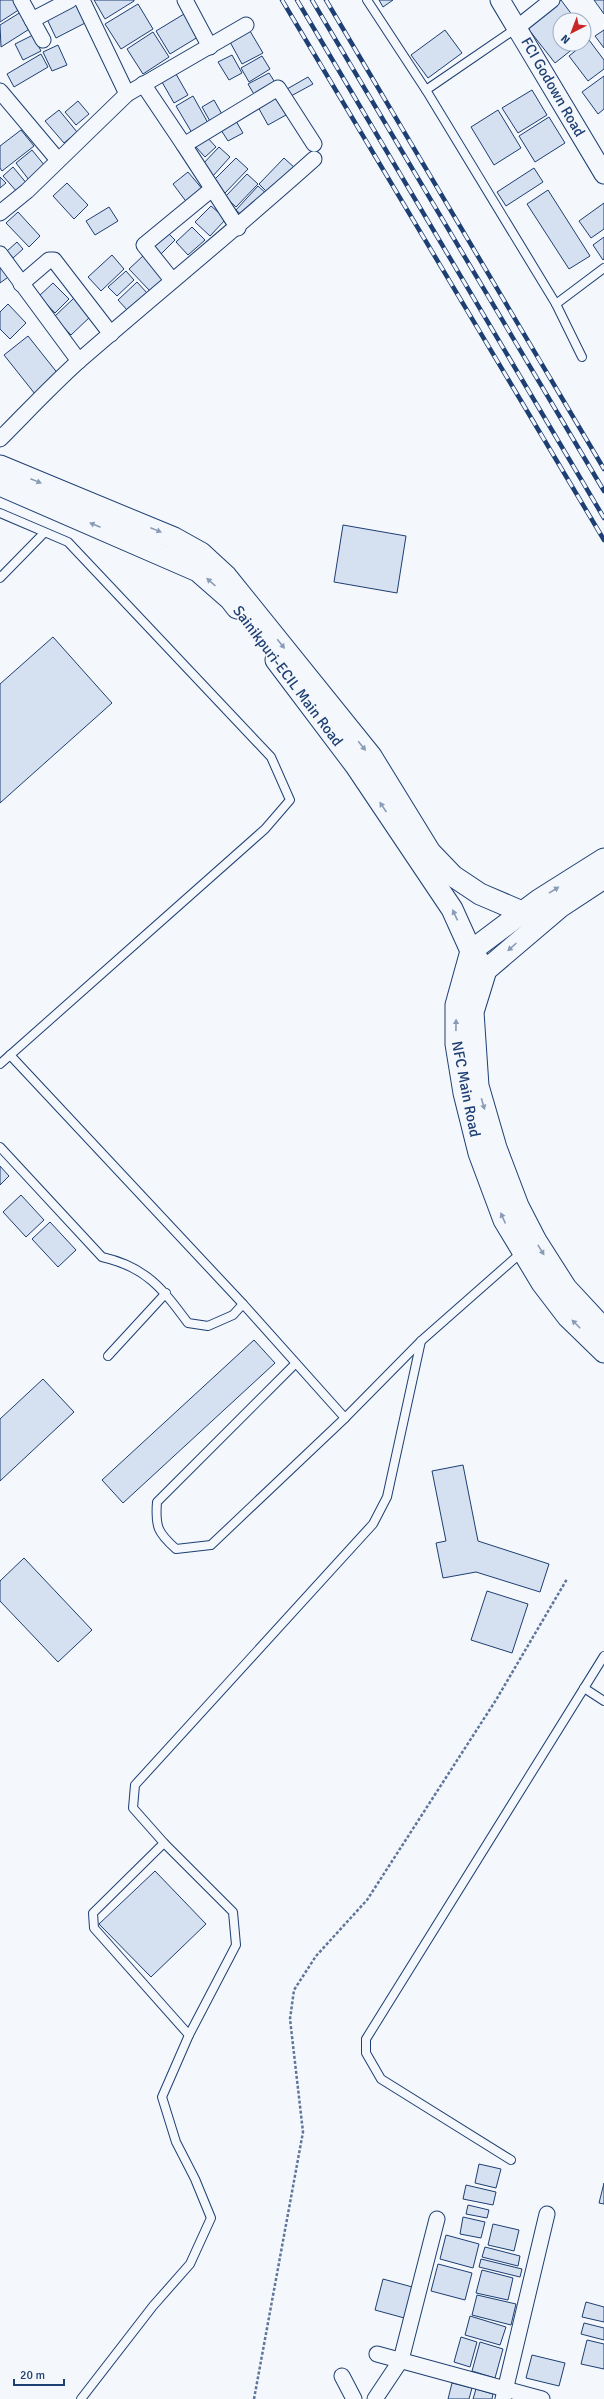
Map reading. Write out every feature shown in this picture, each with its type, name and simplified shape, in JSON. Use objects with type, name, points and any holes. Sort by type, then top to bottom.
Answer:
[{"type":"main road","name":"Sainikpuri-ECIL Main Road","points":[[0,466],[174,538],[201,553],[226,576],[371,756],[430,852],[453,876],[475,891],[529,918]]},
{"type":"main road","name":"Sainikpuri-ECIL Main Road","points":[[0,485],[198,571],[230,599],[356,766],[452,909],[471,951],[486,970]]},
{"type":"main road","points":[[471,951],[529,918],[604,860]]},
{"type":"main road","points":[[486,970],[529,918],[560,907],[604,878]]},
{"type":"main road","name":"NFC Main Road","points":[[471,951],[456,1005],[456,1044],[464,1093],[479,1153],[504,1220],[522,1252],[542,1283],[568,1317],[604,1352]]},
{"type":"main road","name":"NFC Main Road","points":[[486,970],[472,1012],[478,1086],[496,1148],[518,1206],[536,1241],[566,1288],[604,1329]]},
{"type":"street","points":[[21,0],[43,40]]},
{"type":"street","points":[[32,20],[70,0]]},
{"type":"street","points":[[82,0],[127,94]]},
{"type":"street","points":[[185,0],[210,47]]},
{"type":"street","name":"FCI Godown Road","points":[[500,0],[518,27],[604,174]]},
{"type":"street","points":[[518,27],[552,0]]},
{"type":"street","points":[[0,213],[27,191],[127,94],[246,25]]},
{"type":"street","points":[[143,84],[238,228]]},
{"type":"street","points":[[184,145],[278,88],[314,144]]},
{"type":"street","points":[[0,91],[58,160]]},
{"type":"street","points":[[0,439],[79,361],[172,280],[238,228],[314,159]]},
{"type":"street","points":[[172,280],[144,245],[212,189]]},
{"type":"street","points":[[0,254],[79,361]]},
{"type":"street","points":[[21,284],[49,260],[54,260],[111,334]]},
{"type":"street","points":[[504,2394],[547,2214]]},
{"type":"street","points":[[375,2399],[401,2360],[437,2219]]},
{"type":"street","points":[[377,2354],[401,2360],[504,2394],[542,2399]]},
{"type":"street","points":[[342,2376],[354,2399]]},
{"type":"lane","points":[[367,0],[426,90],[556,304],[582,356]]},
{"type":"lane","points":[[426,90],[518,27]]},
{"type":"lane","points":[[556,304],[604,268]]},
{"type":"lane","points":[[0,513],[68,542],[271,757],[290,800],[265,829],[0,1064]]},
{"type":"lane","points":[[0,578],[44,533]]},
{"type":"lane","points":[[10,1055],[243,1304],[344,1418]]},
{"type":"lane","points":[[0,1147],[102,1257],[124,1262],[145,1274],[166,1293],[188,1323],[208,1326],[233,1315],[243,1304]]},
{"type":"lane","points":[[295,1364],[157,1502],[156,1523],[163,1538],[176,1549],[211,1545],[422,1341],[522,1252]]},
{"type":"lane","points":[[108,1356],[166,1293]]},
{"type":"lane","points":[[81,2399],[153,2306],[190,2264],[211,2218],[195,2179],[176,2142],[162,2098],[189,2035],[236,1945],[232,1912],[164,1843],[133,1808],[135,1785],[373,1524],[387,1497],[422,1341]]},
{"type":"lane","points":[[511,2160],[382,2079],[366,2053],[366,2039],[604,1656]]},
{"type":"lane","points":[[584,1688],[604,1701]]},
{"type":"lane","points":[[164,1843],[93,1913],[94,1928],[189,2035]]},
{"type":"path","points":[[254,2399],[303,2132],[290,2019],[294,1990],[316,1956],[367,1900],[496,1700],[567,1579]]},
{"type":"building","points":[[0,0],[14,0],[20,9],[0,22]]},
{"type":"building","points":[[94,0],[134,0],[134,1],[105,19]]},
{"type":"building","points":[[379,0],[393,0],[383,7]]},
{"type":"building","points":[[561,0],[570,12],[552,12],[552,52],[569,52],[555,63],[526,26]]},
{"type":"building","points":[[594,0],[604,0],[604,14]]},
{"type":"building","points":[[76,1],[87,22],[56,38],[46,17]]},
{"type":"building","points":[[138,4],[153,29],[121,49],[105,24]]},
{"type":"building","points":[[21,12],[31,28],[1,47],[0,25]]},
{"type":"building","points":[[184,14],[198,37],[170,54],[156,31]]},
{"type":"building","points":[[445,30],[462,53],[428,78],[411,55]]},
{"type":"building","points":[[604,30],[604,48],[595,36]]},
{"type":"building","points":[[250,31],[263,53],[242,64],[230,42]]},
{"type":"building","points":[[153,32],[169,57],[143,74],[127,49]]},
{"type":"building","points":[[33,35],[41,51],[23,60],[15,44]]},
{"type":"building","points":[[592,44],[604,60],[604,69],[588,81],[569,56],[574,52],[592,52]]},
{"type":"building","points":[[58,45],[67,65],[52,71],[43,52]]},
{"type":"building","points":[[41,54],[48,67],[14,87],[7,74]]},
{"type":"building","points":[[232,55],[242,73],[229,80],[218,62]]},
{"type":"building","points":[[262,56],[270,69],[249,82],[241,68]]},
{"type":"building","points":[[269,73],[276,84],[255,96],[248,84]]},
{"type":"building","points":[[176,74],[188,95],[174,103],[162,82]]},
{"type":"building","points":[[604,76],[604,109],[598,114],[582,92]]},
{"type":"building","points":[[308,77],[313,84],[291,96],[287,89]]},
{"type":"building","points":[[532,90],[547,115],[518,133],[502,108]]},
{"type":"building","points":[[193,96],[208,123],[192,133],[176,106]]},
{"type":"building","points":[[275,97],[286,115],[268,125],[258,107]]},
{"type":"building","points":[[214,100],[223,116],[211,123],[202,107]]},
{"type":"building","points":[[78,101],[89,114],[76,125],[65,112]]},
{"type":"building","points":[[59,110],[77,132],[64,143],[45,121]]},
{"type":"building","points":[[498,110],[521,148],[494,165],[471,127]]},
{"type":"building","points":[[549,117],[565,143],[535,162],[519,136]]},
{"type":"building","points":[[236,121],[243,133],[228,141],[221,130]]},
{"type":"building","points":[[21,130],[34,146],[2,171],[0,168],[0,146]]},
{"type":"building","points":[[206,136],[216,147],[205,157],[195,146]]},
{"type":"building","points":[[219,147],[230,157],[212,177],[201,166]]},
{"type":"building","points":[[32,150],[45,166],[29,180],[16,163]]},
{"type":"building","points":[[236,158],[248,169],[225,193],[213,181]]},
{"type":"building","points":[[284,158],[296,169],[270,195],[259,184]]},
{"type":"building","points":[[13,167],[28,185],[18,193],[3,176]]},
{"type":"building","points":[[534,168],[543,182],[506,206],[497,192]]},
{"type":"building","points":[[188,172],[204,191],[188,204],[173,184]]},
{"type":"building","points":[[247,174],[258,184],[236,207],[225,197]]},
{"type":"building","points":[[0,177],[6,183],[0,188]]},
{"type":"building","points":[[67,183],[88,205],[74,219],[53,196]]},
{"type":"building","points":[[258,186],[268,195],[246,219],[236,210]]},
{"type":"building","points":[[548,190],[590,256],[569,269],[527,204]]},
{"type":"building","points":[[604,203],[604,229],[591,238],[579,221]]},
{"type":"building","points":[[211,206],[226,219],[210,236],[195,222]]},
{"type":"building","points":[[109,207],[118,221],[95,235],[86,221]]},
{"type":"building","points":[[18,212],[40,236],[29,247],[6,223]]},
{"type":"building","points":[[192,227],[205,240],[188,255],[176,242]]},
{"type":"building","points":[[165,230],[175,240],[160,255],[150,246]]},
{"type":"building","points":[[604,237],[604,259],[603,260],[593,245]]},
{"type":"building","points":[[17,242],[23,249],[13,258],[7,251]]},
{"type":"building","points":[[112,255],[124,269],[101,291],[88,277]]},
{"type":"building","points":[[144,255],[165,277],[150,291],[129,269]]},
{"type":"building","points":[[0,260],[11,275],[0,283]]},
{"type":"building","points":[[126,271],[134,280],[117,296],[108,287]]},
{"type":"building","points":[[137,282],[147,293],[128,311],[118,300]]},
{"type":"building","points":[[53,283],[69,299],[55,313],[39,296]]},
{"type":"building","points":[[74,298],[91,316],[71,335],[54,317]]},
{"type":"building","points":[[8,304],[26,323],[10,339],[0,329],[0,312]]},
{"type":"building","points":[[28,336],[59,375],[35,394],[4,355]]},
{"type":"building","points":[[343,525],[406,536],[397,593],[334,582]]},
{"type":"building","points":[[53,637],[112,703],[0,803],[0,684]]},
{"type":"building","points":[[0,1166],[9,1176],[0,1185]]},
{"type":"building","points":[[21,1195],[44,1220],[26,1237],[3,1212]]},
{"type":"building","points":[[50,1222],[76,1250],[58,1267],[32,1239]]},
{"type":"building","points":[[254,1340],[275,1363],[123,1503],[102,1480]]},
{"type":"building","points":[[43,1379],[74,1412],[0,1481],[0,1419]]},
{"type":"building","points":[[463,1465],[478,1541],[549,1564],[540,1592],[476,1572],[443,1578],[436,1543],[446,1541],[432,1471]]},
{"type":"building","points":[[24,1558],[92,1630],[58,1662],[0,1601],[0,1581]]},
{"type":"building","points":[[487,1591],[528,1604],[512,1653],[471,1640]]},
{"type":"building","points":[[155,1871],[206,1924],[151,1977],[99,1924]]},
{"type":"building","points":[[479,2164],[501,2169],[496,2188],[475,2183]]},
{"type":"building","points":[[604,2183],[604,2204],[599,2203]]},
{"type":"building","points":[[466,2185],[496,2192],[493,2205],[463,2199]]},
{"type":"building","points":[[468,2205],[489,2210],[487,2218],[466,2214]]},
{"type":"building","points":[[463,2217],[485,2222],[481,2238],[460,2234]]},
{"type":"building","points":[[493,2224],[519,2230],[514,2251],[488,2245]]},
{"type":"building","points":[[446,2235],[479,2244],[473,2268],[440,2259]]},
{"type":"building","points":[[485,2247],[520,2256],[518,2266],[482,2257]]},
{"type":"building","points":[[481,2259],[522,2269],[520,2277],[479,2267]]},
{"type":"building","points":[[438,2264],[472,2273],[465,2300],[431,2291]]},
{"type":"building","points":[[482,2270],[513,2278],[508,2300],[476,2293]]},
{"type":"building","points":[[383,2279],[416,2288],[408,2319],[375,2310]]},
{"type":"building","points":[[477,2295],[516,2304],[511,2325],[472,2315]]},
{"type":"building","points":[[586,2302],[604,2307],[604,2322],[582,2317]]},
{"type":"building","points":[[470,2316],[506,2327],[500,2345],[465,2335]]},
{"type":"building","points":[[584,2323],[604,2328],[604,2340],[581,2334]]},
{"type":"building","points":[[461,2337],[477,2342],[470,2367],[454,2362]]},
{"type":"building","points":[[587,2340],[604,2344],[604,2369],[581,2364]]},
{"type":"building","points":[[480,2342],[503,2349],[495,2378],[472,2371]]},
{"type":"building","points":[[532,2355],[565,2363],[559,2386],[526,2378]]},
{"type":"building","points":[[452,2383],[472,2388],[469,2399],[448,2399]]},
{"type":"building","points":[[476,2389],[493,2394],[492,2399],[473,2399]]},
{"type":"railway","points":[[282,0],[604,540]]},
{"type":"railway","points":[[297,0],[604,518]]},
{"type":"railway","points":[[312,0],[604,491]]},
{"type":"railway","points":[[326,0],[604,469]]}]
